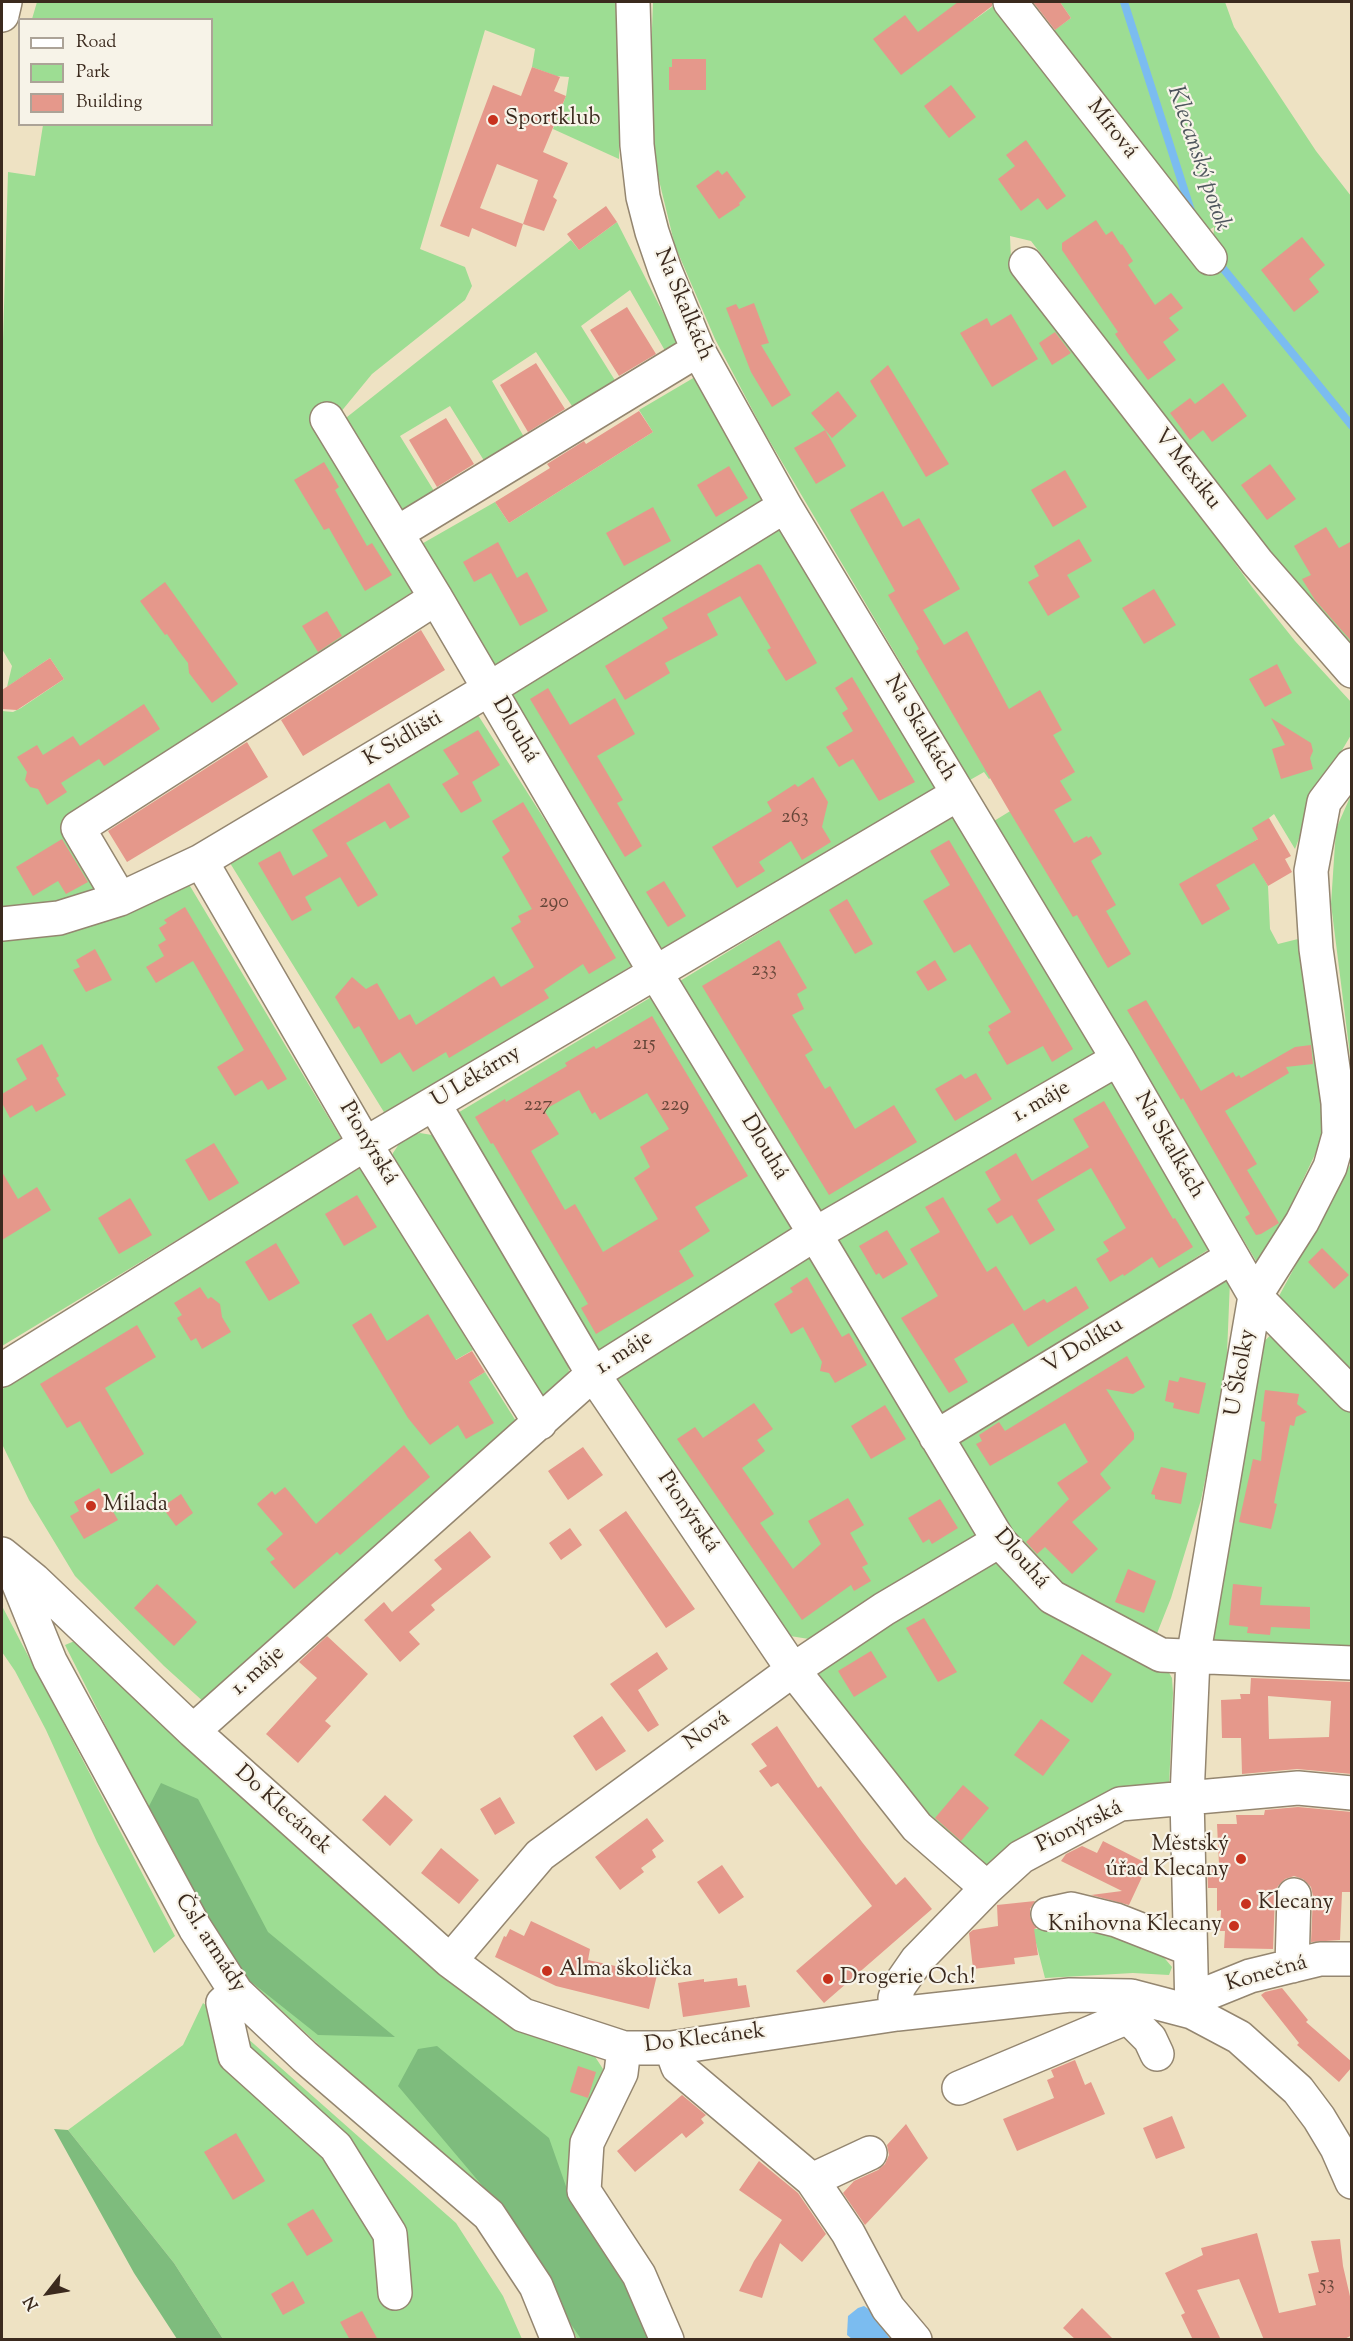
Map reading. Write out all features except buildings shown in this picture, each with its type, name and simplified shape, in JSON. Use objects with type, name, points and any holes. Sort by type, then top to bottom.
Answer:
[{"type":"street","points":[[2,15],[4,2]]},
{"type":"street","name":"Na Skalkách","points":[[633,2],[637,145],[646,214],[665,270],[699,350],[785,506],[1118,1059],[1255,1296],[1352,1395]]},
{"type":"street","name":"Mírová","points":[[1010,2],[1210,258]]},
{"type":"street","name":"V Mexiku","points":[[1026,264],[1257,561],[1352,671]]},
{"type":"street","points":[[397,533],[699,350]]},
{"type":"street","name":"Dlouhá","points":[[327,419],[436,598],[655,972],[999,1541],[1052,1597],[1161,1655],[1352,1663]]},
{"type":"street","name":"K Sídlišti","points":[[2,924],[59,918],[120,899],[201,861],[489,689],[785,506]]},
{"type":"street","points":[[120,899],[78,828],[436,598]]},
{"type":"street","name":"U Školky","points":[[1192,2012],[1187,1797],[1193,1658],[1255,1296],[1302,1222],[1330,1167],[1340,1135],[1338,1103],[1316,949],[1311,871],[1324,802],[1352,765]]},
{"type":"street","name":"U Lékárny","points":[[2,1370],[365,1144],[958,794]]},
{"type":"street","name":"Pionýrská","points":[[201,861],[365,1144],[540,1423]]},
{"type":"street","name":"1. máje","points":[[193,1731],[593,1374],[815,1234],[1118,1059]]},
{"type":"street","name":"Pionýrská","points":[[434,1104],[593,1374],[793,1670],[917,1827],[987,1888]]},
{"type":"street","name":"V Dolíku","points":[[936,1437],[1232,1257]]},
{"type":"street","name":"Nová","points":[[450,1961],[540,1855],[793,1670],[884,1609],[999,1541]]},
{"type":"street","name":"Do Klecánek","points":[[4,1548],[193,1731],[450,1961],[523,2015],[624,2048],[670,2048],[897,2014],[1070,1995],[1130,2006],[1192,2012],[1239,2037],[1298,2090],[1320,2118],[1352,2182]]},
{"type":"street","name":"Čsl. armády","points":[[4,1548],[50,1661],[195,1928],[236,1992],[305,2057],[489,2215],[536,2286],[558,2340]]},
{"type":"street","name":"Pionýrská","points":[[897,2014],[895,1998],[899,1986],[917,1960],[987,1888],[1021,1857],[1120,1804],[1298,1788],[1352,1793]]},
{"type":"street","points":[[1292,1966],[1294,1895]]},
{"type":"street","points":[[1048,1914],[1071,1909],[1105,1918],[1190,1949]]},
{"type":"street","name":"Konečná","points":[[1192,2012],[1203,1995],[1250,1976],[1320,1959],[1352,1959]]},
{"type":"street","points":[[236,1992],[223,2003],[236,2056],[336,2147],[390,2234],[395,2293]]},
{"type":"street","points":[[959,2088],[1130,2006],[1157,2054]]},
{"type":"street","points":[[624,2048],[621,2073],[587,2144],[584,2191],[639,2275],[667,2340]]},
{"type":"street","points":[[670,2048],[678,2067],[812,2180],[848,2233],[888,2308],[915,2340]]},
{"type":"street","points":[[812,2180],[870,2153]]},
{"type":"green space","points":[[37,2],[617,2],[620,81],[619,159],[553,129],[566,96],[569,77],[556,76],[532,67],[535,49],[485,30],[420,249],[465,267],[472,286],[465,300],[372,374],[321,436],[418,588],[67,825],[109,896],[2,913],[2,711],[13,712],[21,708],[64,679],[50,658],[7,687],[12,666],[2,649],[2,374],[8,172],[35,176],[43,126],[213,126],[213,18],[32,18]]},
{"type":"green space","points":[[653,2],[960,2],[974,20],[996,4],[1213,243],[1214,227],[1204,233],[1027,2],[1031,2],[1053,31],[1071,18],[1060,2],[1225,2],[1234,27],[1316,151],[1351,196],[1351,661],[1274,569],[1094,323],[1031,241],[1010,236],[1011,260],[1170,472],[1252,587],[1295,641],[1351,702],[1351,735],[1316,794],[1295,849],[1274,814],[1269,818],[1258,839],[1250,844],[1259,860],[1255,863],[1268,886],[1270,929],[1278,944],[1298,939],[1331,1121],[1268,1253],[1256,1261],[994,821],[1074,772],[1013,764],[989,779],[984,772],[970,780],[763,430],[715,339],[675,246],[657,172],[649,110]]},
{"type":"green space","points":[[617,222],[684,354],[671,361],[630,290],[581,326],[621,390],[578,415],[536,352],[492,381],[528,444],[488,467],[450,406],[400,436],[439,499],[397,514],[342,421],[571,240],[579,250]]},
{"type":"green space","points":[[695,377],[771,505],[494,674],[418,546],[495,502],[509,523],[653,432],[639,410]]},
{"type":"green space","points":[[786,525],[940,788],[659,954],[500,693]]},
{"type":"green space","points":[[476,712],[636,963],[387,1117],[230,863]]},
{"type":"green space","points":[[1351,795],[1351,1063],[1331,904],[1336,829]]},
{"type":"green space","points":[[955,813],[1099,1056],[820,1220],[680,981]]},
{"type":"green space","points":[[187,881],[342,1140],[2,1346],[2,935],[74,928],[114,919]]},
{"type":"green space","points":[[658,993],[798,1230],[597,1353],[456,1114]]},
{"type":"green space","points":[[1110,1075],[1214,1246],[941,1420],[835,1242]]},
{"type":"green space","points":[[420,1133],[439,1139],[568,1344],[569,1376],[537,1403],[391,1164],[393,1153],[401,1141]]},
{"type":"green space","points":[[1351,1163],[1351,1370],[1279,1296]]},
{"type":"green space","points":[[362,1167],[473,1350],[440,1369],[455,1390],[485,1372],[519,1426],[206,1704],[164,1666],[75,1576],[29,1500],[2,1444],[2,1390],[11,1380]]},
{"type":"green space","points":[[814,1252],[983,1534],[809,1639],[790,1636],[610,1373]]},
{"type":"green space","points":[[1226,1275],[1230,1281],[1226,1378],[1201,1500],[1171,1598],[1154,1641],[1095,1613],[1033,1564],[954,1441]]},
{"type":"green space","points":[[1276,1330],[1351,1407],[1351,1651],[1208,1645],[1256,1349]]},
{"type":"green space","points":[[996,1554],[1164,1664],[1172,1678],[1173,1693],[1169,1788],[991,1871],[919,1808],[882,1764],[812,1664]]},
{"type":"green space","points":[[2,1606],[175,1936],[154,1953],[97,1842],[46,1730],[15,1671],[2,1652]]},
{"type":"green space","points":[[77,1640],[441,1973],[592,2052],[603,2069],[569,2163],[568,2192],[651,2339],[577,2339],[551,2280],[507,2215],[484,2191],[245,1977],[200,1913],[65,1645]]},
{"type":"green space","points":[[161,1783],[198,1799],[268,1932],[395,2037],[318,2035],[245,1977],[221,1945],[148,1808]]},
{"type":"green space","points":[[1062,1917],[1161,1954],[1172,1967],[1169,1975],[1133,1973],[1045,1978],[1030,1929],[1049,1929]]},
{"type":"green space","points":[[203,2003],[237,2029],[456,2223],[503,2296],[522,2339],[223,2339],[174,2263],[68,2130],[183,2045]]},
{"type":"green space","points":[[437,2046],[549,2138],[568,2192],[624,2281],[651,2339],[581,2339],[570,2323],[551,2280],[507,2215],[398,2086],[418,2049]]},
{"type":"green space","points":[[54,2129],[68,2130],[174,2263],[223,2339],[177,2339],[134,2273]]},
{"type":"water","points":[[864,2306],[870,2310],[890,2339],[852,2339],[847,2335],[848,2316]]},
{"type":"waterway","name":"Klecanský potok","points":[[1124,2],[1192,214]]},
{"type":"waterway","name":"Klecanský potok","points":[[1217,261],[1352,426]]},
{"type":"place","name":"Sportklub","points":[[493,120]]},
{"type":"place","name":"Milada","points":[[91,1506]]},
{"type":"place","name":"Městský úřad Klecany","points":[[1241,1859]]},
{"type":"place","name":"Klecany","points":[[1246,1904]]},
{"type":"place","name":"Knihovna Klecany","points":[[1234,1926]]},
{"type":"place","name":"Alma školička","points":[[547,1971]]},
{"type":"place","name":"Drogerie Och!","points":[[828,1979]]}]
